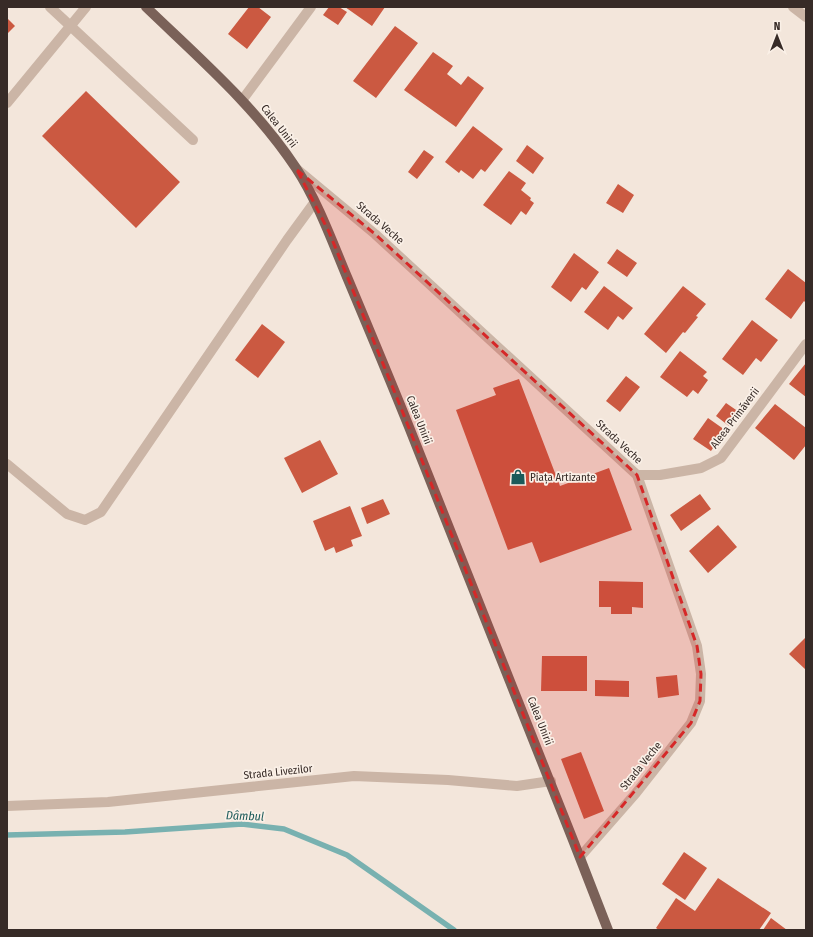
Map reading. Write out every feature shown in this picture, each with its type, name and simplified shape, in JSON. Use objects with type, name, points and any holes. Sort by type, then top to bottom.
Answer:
[{"type":"main road","name":"Calea Unirii","points":[[146,7],[243,99],[265,126],[297,170],[329,232],[551,781],[608,930]]},
{"type":"street","points":[[50,7],[193,140]]},
{"type":"street","points":[[7,103],[86,7]]},
{"type":"street","points":[[243,99],[312,7]]},
{"type":"street","points":[[793,7],[806,17]]},
{"type":"street","name":"Strada Veche","points":[[297,170],[375,234],[637,475],[697,646],[701,674],[700,701],[690,723],[636,793],[580,857]]},
{"type":"street","points":[[7,464],[68,514],[84,520],[101,512],[282,246],[314,203]]},
{"type":"street","name":"Aleea Primăverii","points":[[637,475],[660,475],[701,468],[721,458],[806,344]]},
{"type":"street","name":"Strada Livezilor","points":[[7,806],[108,802],[354,776],[448,780],[517,786],[551,781]]},
{"type":"highlighted area","points":[[297,170],[375,234],[637,475],[697,646],[701,674],[700,701],[691,723],[580,857],[397,398],[329,232]]},
{"type":"building","points":[[249,7],[258,7],[271,17],[247,49],[228,34]]},
{"type":"building","points":[[329,7],[339,7],[347,12],[338,25],[323,15]]},
{"type":"building","points":[[345,7],[385,7],[372,26]]},
{"type":"building","points":[[7,18],[15,26],[7,34]]},
{"type":"building","points":[[395,26],[418,43],[376,98],[353,81]]},
{"type":"building","points":[[433,52],[453,66],[447,74],[461,85],[468,76],[484,88],[456,127],[404,90]]},
{"type":"building","points":[[86,91],[180,182],[136,228],[42,136]]},
{"type":"building","points":[[473,126],[503,149],[485,172],[481,169],[473,179],[461,170],[459,173],[445,162]]},
{"type":"building","points":[[527,145],[544,158],[533,174],[516,161]]},
{"type":"building","points":[[424,150],[434,157],[417,179],[408,172]]},
{"type":"building","points":[[509,171],[526,183],[521,190],[531,198],[530,200],[534,203],[526,215],[521,211],[511,225],[483,205]]},
{"type":"building","points":[[618,184],[634,195],[623,213],[606,203]]},
{"type":"building","points":[[617,249],[637,263],[627,277],[607,263]]},
{"type":"building","points":[[574,253],[599,272],[586,290],[582,287],[571,302],[551,287]]},
{"type":"building","points":[[788,269],[806,283],[806,303],[804,301],[791,319],[765,299]]},
{"type":"building","points":[[604,286],[633,308],[623,320],[618,316],[608,330],[584,312]]},
{"type":"building","points":[[683,286],[706,304],[685,333],[683,332],[666,353],[644,334]]},
{"type":"building","points":[[752,320],[778,340],[761,362],[756,358],[743,375],[722,359]]},
{"type":"building","points":[[262,324],[285,342],[258,378],[235,360]]},
{"type":"building","points":[[680,351],[707,372],[703,376],[708,380],[698,394],[693,390],[687,397],[660,377]]},
{"type":"building","points":[[806,363],[806,397],[789,384]]},
{"type":"building","points":[[626,376],[640,387],[620,412],[606,401]]},
{"type":"building","name":"Piața Artizante","points":[[519,379],[560,486],[609,468],[632,530],[540,563],[532,542],[508,550],[456,410],[496,395],[493,388]]},
{"type":"building","points":[[726,403],[739,412],[729,426],[716,416]]},
{"type":"building","points":[[775,404],[806,428],[806,445],[794,460],[755,428]]},
{"type":"building","points":[[708,418],[725,430],[711,451],[693,439]]},
{"type":"building","points":[[320,440],[338,474],[302,493],[284,458]]},
{"type":"building","points":[[700,494],[711,509],[681,531],[670,515]]},
{"type":"building","points":[[383,499],[390,514],[367,524],[361,508]]},
{"type":"building","points":[[350,506],[362,536],[351,540],[353,546],[336,553],[334,547],[325,551],[313,521]]},
{"type":"building","points":[[718,525],[737,547],[708,573],[689,551]]},
{"type":"building","points":[[599,581],[643,582],[643,608],[632,607],[632,614],[611,614],[611,607],[599,607]]},
{"type":"building","points":[[806,637],[806,670],[789,654]]},
{"type":"building","points":[[542,656],[587,656],[587,691],[541,691]]},
{"type":"building","points":[[677,675],[679,695],[658,698],[656,677]]},
{"type":"building","points":[[595,680],[629,681],[629,697],[595,696]]},
{"type":"building","points":[[581,752],[604,811],[584,819],[561,759]]},
{"type":"building","points":[[684,852],[707,868],[685,900],[662,884]]},
{"type":"building","points":[[718,878],[771,913],[759,930],[659,930],[656,928],[676,898],[695,911]]},
{"type":"building","points":[[771,918],[787,930],[763,930]]},
{"type":"waterway","name":"Dâmbul","points":[[7,835],[125,832],[242,824],[284,829],[347,855],[454,930]]},
{"type":"place","name":"Piața Artizante","points":[[518,477]]}]
